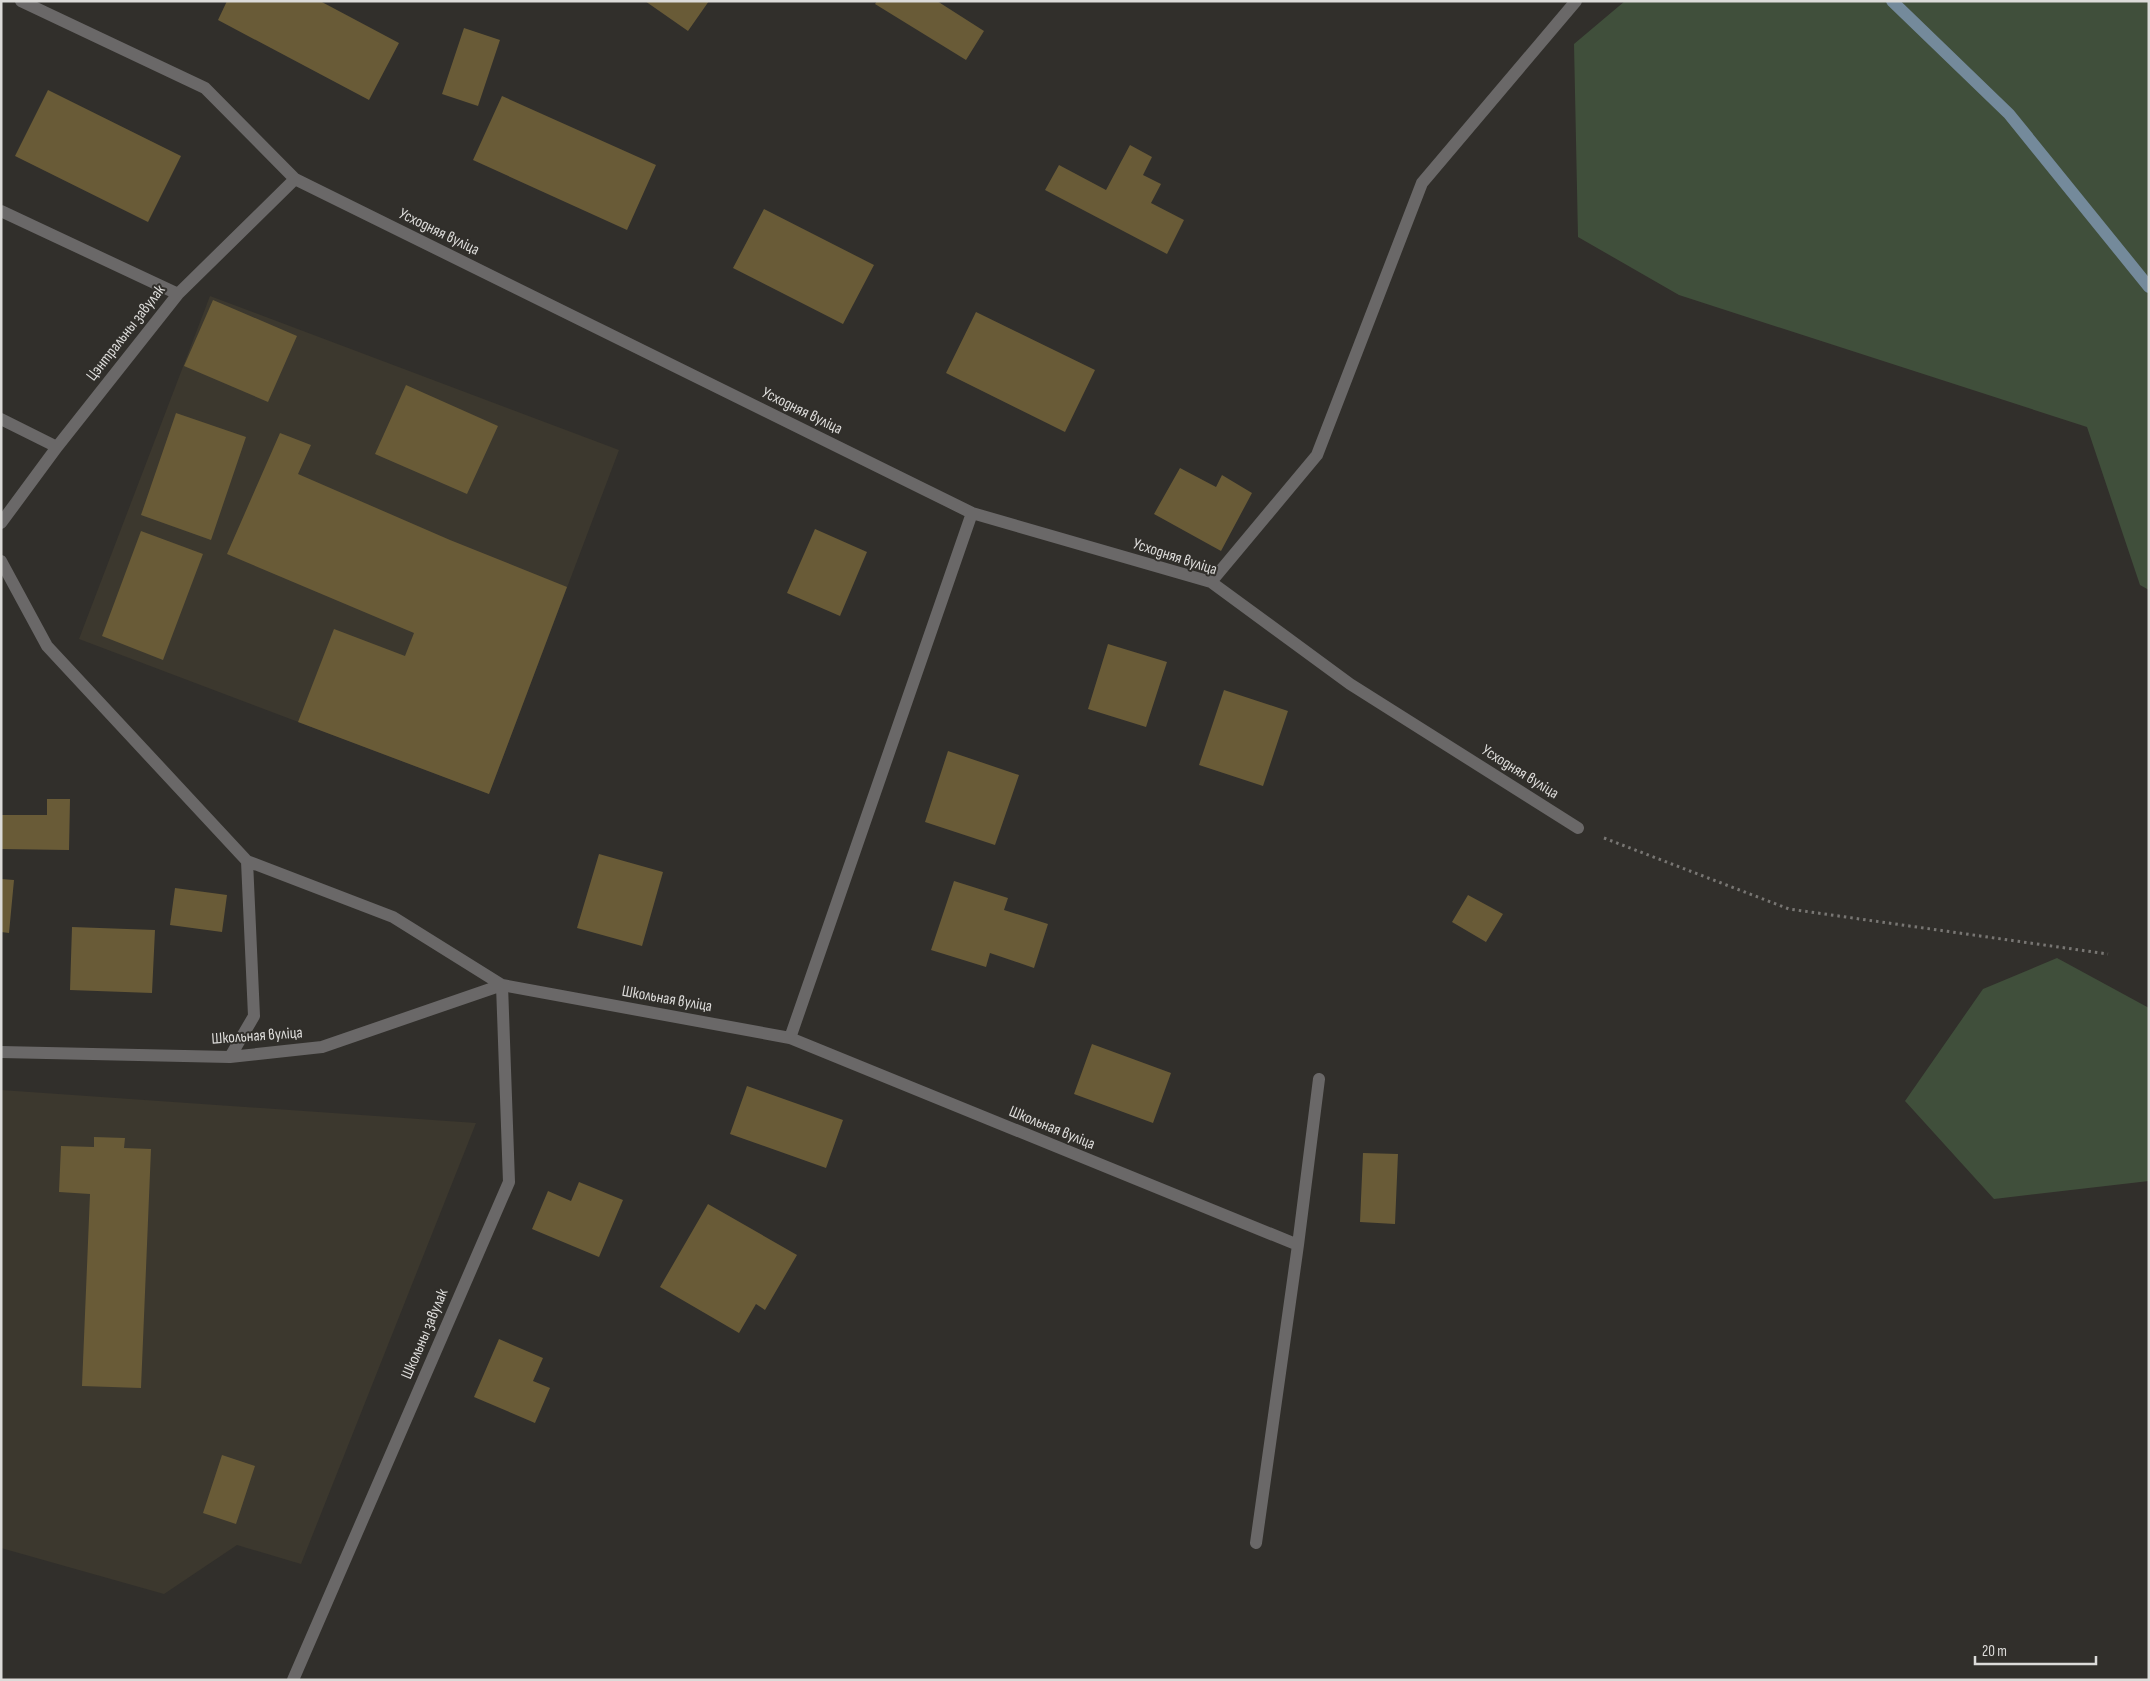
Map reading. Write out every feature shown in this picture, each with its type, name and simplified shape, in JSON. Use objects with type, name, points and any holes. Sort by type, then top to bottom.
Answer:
[{"type":"street","name":"Усходняя вуліца","points":[[21,1],[205,88],[295,179],[972,513],[1211,582],[1350,684],[1578,828]]},
{"type":"street","points":[[1211,582],[1317,455],[1422,183],[1576,1]]},
{"type":"street","name":"Цэнтральны завулак","points":[[1,523],[57,447],[178,294],[295,179]]},
{"type":"street","points":[[1,212],[178,294]]},
{"type":"street","points":[[1,419],[57,447]]},
{"type":"street","points":[[790,1038],[972,513]]},
{"type":"street","points":[[1,561],[47,646],[247,861],[392,916],[502,985]]},
{"type":"street","points":[[230,1057],[254,1016],[247,861]]},
{"type":"street","name":"Школьная вуліца","points":[[1,1052],[230,1057],[322,1048],[502,985],[790,1038],[1298,1245]]},
{"type":"street","name":"Школьны завулак","points":[[293,1680],[508,1182],[502,985]]},
{"type":"street","points":[[1256,1543],[1298,1245],[1319,1078]]},
{"type":"path","points":[[1578,828],[1789,909],[2108,954]]},
{"type":"shaded area","points":[[210,296],[619,450],[489,794],[79,639]]},
{"type":"shaded area","points":[[1,1090],[476,1123],[301,1564],[237,1545],[164,1594],[1,1548]]},
{"type":"green space","points":[[1625,1],[2149,1],[2149,590],[2140,585],[2087,427],[1679,295],[1578,237],[1574,44]]},
{"type":"green space","points":[[2057,958],[2149,1008],[2149,1181],[1994,1199],[1905,1101],[1983,989]]},
{"type":"building","points":[[227,1],[320,1],[399,43],[369,100],[218,20]]},
{"type":"building","points":[[645,1],[709,1],[688,31]]},
{"type":"building","points":[[877,1],[937,1],[984,31],[966,60],[875,4]]},
{"type":"building","points":[[464,28],[500,40],[478,106],[442,94]]},
{"type":"building","points":[[48,90],[181,156],[148,222],[15,156]]},
{"type":"building","points":[[502,96],[656,165],[627,230],[473,160]]},
{"type":"building","points":[[1130,145],[1152,157],[1143,175],[1161,184],[1151,203],[1184,220],[1167,254],[1045,190],[1059,165],[1106,190]]},
{"type":"building","points":[[764,209],[874,265],[843,324],[733,268]]},
{"type":"building","points":[[213,300],[297,336],[268,402],[184,366]]},
{"type":"building","points":[[976,312],[1095,370],[1065,432],[946,373]]},
{"type":"building","points":[[406,385],[498,426],[467,494],[375,454]]},
{"type":"building","points":[[176,413],[246,437],[211,540],[141,515]]},
{"type":"building","points":[[280,433],[311,445],[298,474],[450,540],[567,587],[489,794],[298,722],[334,629],[405,656],[414,633],[227,554]]},
{"type":"building","points":[[1180,468],[1216,487],[1222,475],[1252,493],[1221,551],[1154,514]]},
{"type":"building","points":[[815,529],[867,552],[840,616],[787,593]]},
{"type":"building","points":[[141,531],[203,554],[163,660],[102,636]]},
{"type":"building","points":[[1108,644],[1167,662],[1146,727],[1088,709]]},
{"type":"building","points":[[1224,690],[1288,711],[1263,786],[1199,765]]},
{"type":"building","points":[[948,751],[1019,775],[995,845],[925,822]]},
{"type":"building","points":[[47,799],[70,799],[69,850],[1,849],[1,815],[47,815]]},
{"type":"building","points":[[599,854],[663,872],[642,946],[577,928]]},
{"type":"building","points":[[1,879],[14,880],[9,933],[1,932]]},
{"type":"building","points":[[954,881],[1008,898],[1004,910],[1048,924],[1034,968],[990,953],[986,967],[931,950]]},
{"type":"building","points":[[175,888],[227,895],[222,932],[170,925]]},
{"type":"building","points":[[1468,895],[1503,914],[1486,942],[1452,922]]},
{"type":"building","points":[[72,927],[155,930],[152,993],[70,990]]},
{"type":"building","points":[[1092,1044],[1171,1073],[1153,1123],[1074,1094]]},
{"type":"building","points":[[747,1086],[843,1120],[826,1168],[730,1134]]},
{"type":"building","points":[[94,1137],[125,1138],[124,1148],[151,1149],[141,1388],[82,1386],[90,1194],[59,1192],[61,1146],[94,1147]]},
{"type":"building","points":[[1363,1153],[1398,1154],[1395,1224],[1360,1222]]},
{"type":"building","points":[[579,1182],[623,1200],[599,1257],[532,1229],[548,1191],[571,1201]]},
{"type":"building","points":[[708,1204],[797,1255],[765,1310],[756,1304],[739,1333],[660,1287]]},
{"type":"building","points":[[499,1339],[543,1358],[533,1381],[550,1388],[535,1423],[474,1397]]},
{"type":"building","points":[[222,1455],[255,1466],[236,1524],[203,1513]]},
{"type":"waterway","points":[[1892,1],[2009,114],[2149,287]]}]
